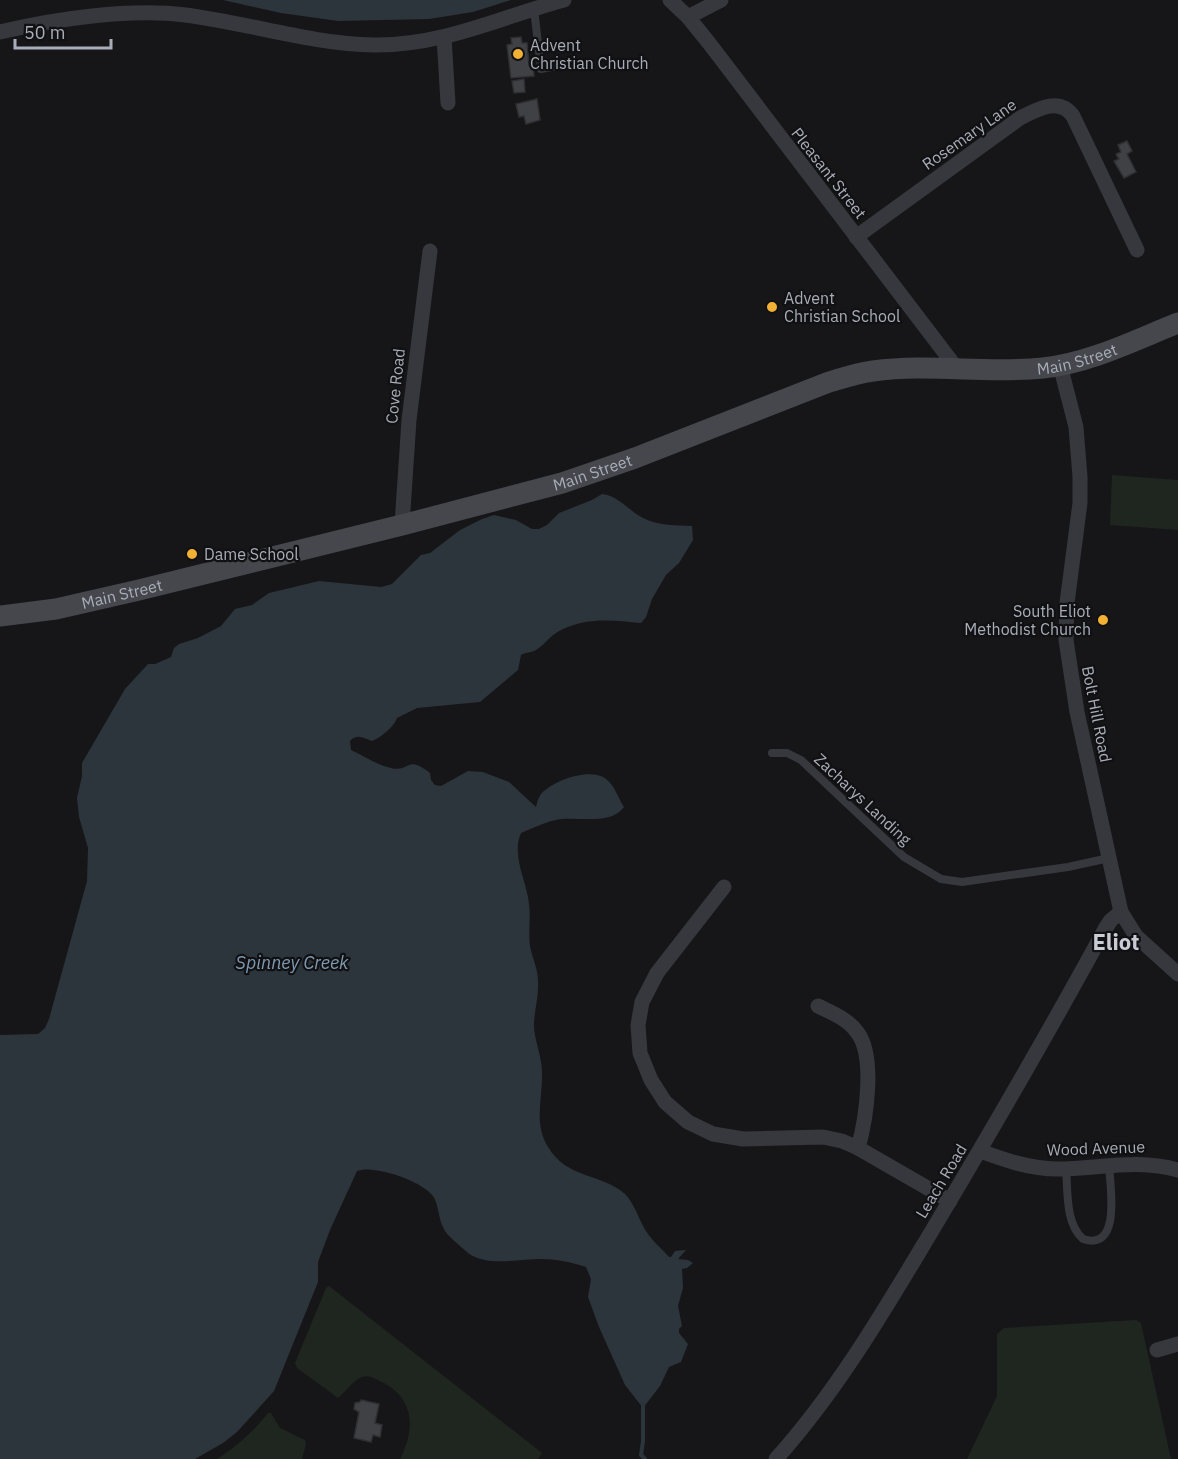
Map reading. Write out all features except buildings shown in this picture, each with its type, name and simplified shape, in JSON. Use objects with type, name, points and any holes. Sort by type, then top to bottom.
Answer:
[{"type":"main road","name":"Main Street","points":[[0,616],[56,609],[93,601],[402,525],[595,472],[844,378],[884,369],[1023,370],[1060,365],[1117,348],[1178,323]]},
{"type":"street","points":[[0,32],[81,19],[160,13],[202,18],[347,44],[400,44],[444,37],[564,0]]},
{"type":"street","name":"Pleasant Street","points":[[672,0],[688,17],[958,370]]},
{"type":"street","points":[[688,17],[721,0]]},
{"type":"street","points":[[444,37],[448,103]]},
{"type":"street","name":"Rosemary Lane","points":[[856,237],[1020,118],[1055,105],[1066,109],[1073,116],[1137,250]]},
{"type":"street","name":"Cove Road","points":[[402,525],[409,420],[430,251]]},
{"type":"street","name":"Bolt Hill Road","points":[[1060,365],[1076,427],[1080,477],[1080,503],[1066,639],[1077,712],[1121,912],[1127,925],[1136,936],[1178,974]]},
{"type":"street","points":[[724,887],[657,973],[642,1002],[639,1014],[640,1053],[658,1092],[673,1111],[697,1128],[713,1134],[743,1139],[824,1137],[842,1141],[950,1201]]},
{"type":"street","name":"Leach Road","points":[[776,1459],[804,1426],[880,1318],[980,1151],[1105,929],[1121,912]]},
{"type":"street","points":[[818,1005],[849,1023],[864,1044],[867,1072],[866,1113],[858,1148]]},
{"type":"street","name":"Wood Avenue","points":[[980,1151],[1032,1167],[1066,1169],[1151,1164],[1178,1170]]},
{"type":"street","points":[[1157,1350],[1178,1344]]},
{"type":"lane","points":[[534,9],[542,69],[557,66]]},
{"type":"lane","name":"Zacharys Landing","points":[[772,753],[787,753],[801,760],[904,857],[941,879],[963,882],[1068,867],[1109,858]]},
{"type":"lane","points":[[1066,1169],[1070,1214],[1074,1227],[1083,1239],[1091,1241],[1105,1234],[1110,1225],[1109,1165]]},
{"type":"shaded area","points":[[1112,475],[1178,480],[1178,530],[1110,525]]},
{"type":"shaded area","points":[[329,1286],[542,1453],[538,1459],[400,1459],[410,1427],[407,1407],[394,1390],[376,1379],[365,1376],[356,1381],[338,1398],[297,1368],[295,1363],[326,1288]]},
{"type":"shaded area","points":[[1136,1320],[1141,1323],[1171,1459],[967,1459],[997,1396],[997,1334],[1004,1328]]},
{"type":"shaded area","points":[[268,1413],[271,1413],[280,1428],[305,1440],[302,1459],[217,1459],[244,1438]]},
{"type":"water","points":[[223,0],[511,0],[473,12],[429,19],[338,21],[281,13]]},
{"type":"water","name":"Spinney Creek","points":[[602,494],[614,498],[649,521],[667,525],[692,526],[693,540],[679,563],[666,575],[641,623],[600,620],[571,626],[557,632],[532,652],[521,655],[518,670],[480,702],[417,708],[397,718],[383,735],[375,740],[358,737],[350,741],[351,750],[381,765],[397,769],[412,764],[422,768],[430,773],[435,785],[441,786],[468,771],[483,772],[509,782],[536,807],[541,794],[554,784],[572,777],[591,774],[606,779],[612,785],[624,807],[618,813],[603,818],[561,819],[545,823],[521,833],[518,842],[519,860],[528,895],[530,946],[538,977],[534,1028],[542,1066],[541,1129],[548,1147],[565,1165],[606,1182],[625,1194],[646,1231],[669,1257],[675,1251],[686,1250],[678,1259],[693,1263],[682,1269],[683,1288],[678,1306],[682,1326],[679,1333],[688,1344],[681,1362],[669,1367],[660,1386],[643,1408],[625,1385],[599,1327],[588,1297],[591,1279],[586,1267],[569,1262],[541,1259],[494,1261],[476,1257],[450,1237],[441,1223],[435,1200],[427,1190],[397,1175],[365,1169],[357,1171],[330,1230],[318,1262],[318,1282],[274,1391],[237,1432],[195,1459],[0,1459],[0,1035],[38,1034],[45,1028],[49,1019],[87,881],[88,848],[79,817],[77,798],[82,776],[82,763],[125,689],[148,664],[155,664],[171,657],[174,648],[179,644],[198,638],[221,626],[235,609],[252,605],[269,593],[319,581],[381,587],[392,584],[421,555],[430,553],[460,530],[482,519],[494,515],[516,520],[532,529],[539,529],[547,525],[559,513]]},
{"type":"waterway","name":"Spinney Creek","points":[[643,1405],[641,1455],[645,1459]]},
{"type":"place","name":"Advent Christian Church","points":[[518,54]]},
{"type":"place","name":"Advent Christian School","points":[[772,307]]},
{"type":"place","name":"Dame School","points":[[192,554]]},
{"type":"place","name":"South Eliot Methodist Church","points":[[1103,620]]},
{"type":"district","name":"Eliot","points":[[1116,942]]}]
